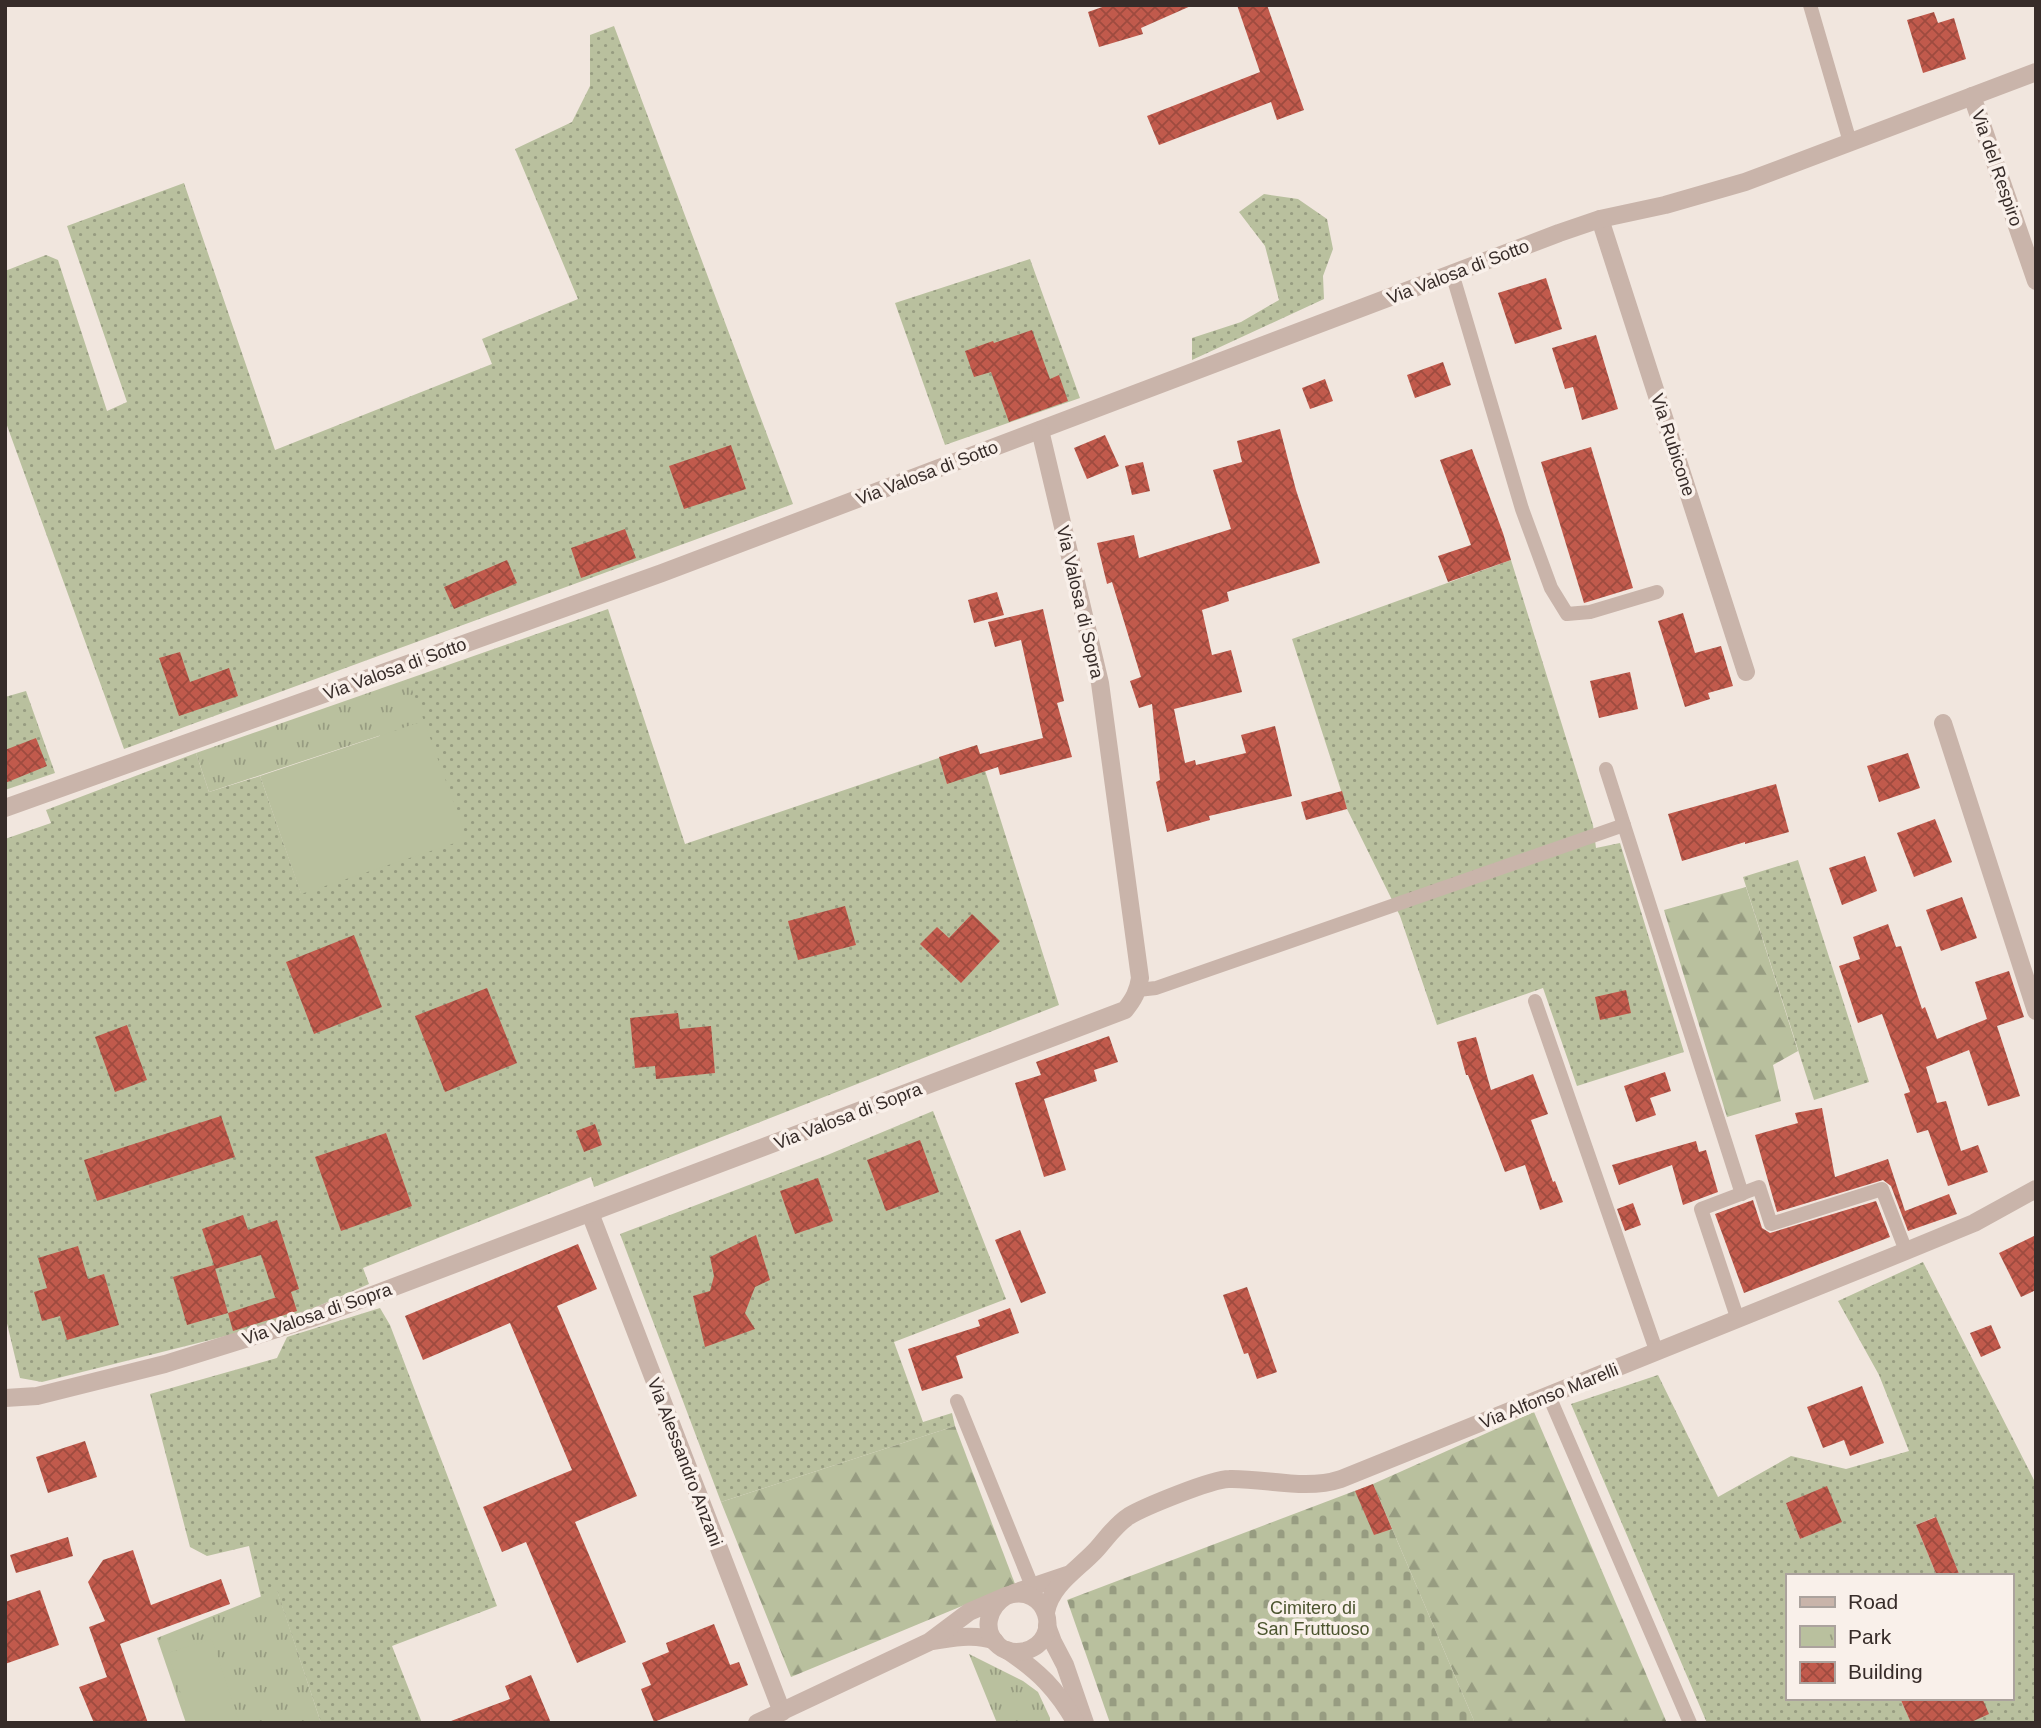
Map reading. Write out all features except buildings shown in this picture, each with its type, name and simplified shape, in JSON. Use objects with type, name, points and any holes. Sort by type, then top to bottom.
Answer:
[{"type":"street","name":"Via Valosa di Sotto","points":[[5,808],[662,573],[1600,219],[1665,205],[1745,182],[2036,72]]},
{"type":"street","name":"Via del Respiro","points":[[1972,96],[2036,281]]},
{"type":"street","name":"Via Rubicone","points":[[1600,219],[1746,672]]},
{"type":"street","name":"Via Valosa di Sopra","points":[[5,1398],[37,1396],[165,1364],[312,1318],[1125,1010],[1138,990],[1139,961],[1100,682],[1040,430]]},
{"type":"street","points":[[1943,723],[2036,1012]]},
{"type":"street","name":"Via Alfonso Marelli","points":[[929,1642],[979,1637],[1019,1652],[1033,1648],[1043,1638],[1049,1602],[1075,1569],[1128,1517],[1210,1483],[1228,1479],[1281,1483],[1330,1482],[1657,1353],[1974,1223],[2036,1189]]},
{"type":"street","name":"Via Alessandro Anzani","points":[[590,1213],[782,1712]]},
{"type":"street","name":"Via Alfonso Marelli","points":[[757,1723],[929,1642],[969,1612],[1075,1569]]},
{"type":"street","points":[[1076,1723],[1044,1677],[1001,1645],[989,1627],[989,1616],[994,1605],[1009,1595],[1025,1594],[1034,1597],[1042,1605],[1085,1723]]},
{"type":"lane","points":[[1810,5],[1850,142]]},
{"type":"lane","points":[[1452,274],[1522,509],[1551,588],[1567,614],[1590,612],[1657,592]]},
{"type":"lane","points":[[1606,769],[1742,1194]]},
{"type":"lane","points":[[1138,990],[1169,984],[1625,825]]},
{"type":"lane","points":[[1535,1001],[1657,1353]]},
{"type":"lane","points":[[1738,1320],[1700,1209],[1759,1187],[1771,1224],[1882,1189],[1906,1251]]},
{"type":"lane","points":[[1549,1396],[1690,1723]]},
{"type":"lane","points":[[957,1401],[1032,1586]]},
{"type":"green space","points":[[614,26],[793,504],[124,749],[5,420],[5,271],[46,255],[58,260],[107,411],[127,402],[67,226],[184,183],[275,450],[492,364],[482,339],[578,299],[515,149],[572,122],[590,86],[590,35]]},
{"type":"green space","points":[[1264,194],[1298,199],[1327,219],[1333,249],[1323,276],[1324,299],[1192,360],[1192,338],[1241,322],[1279,300],[1265,246],[1239,212]]},
{"type":"green space","points":[[1030,259],[1080,398],[945,445],[895,303]]},
{"type":"green space","points":[[1511,560],[1593,825],[1596,848],[1620,843],[1684,1052],[1577,1086],[1543,988],[1437,1025],[1400,916],[1347,809],[1292,639]]},
{"type":"green space","points":[[608,609],[685,844],[977,745],[1059,1005],[594,1187],[591,1177],[363,1268],[369,1284],[298,1315],[234,1334],[42,1382],[20,1378],[5,1315],[5,839],[51,823],[46,810],[196,753],[209,792],[260,776],[301,893],[408,679]]},
{"type":"green space","points":[[408,679],[424,721],[209,792],[196,753]]},
{"type":"green space","points":[[26,691],[55,773],[5,790],[5,697]]},
{"type":"green space","points":[[424,721],[467,839],[301,894],[260,776]]},
{"type":"green space","points":[[1798,860],[1869,1082],[1814,1100],[1743,877]]},
{"type":"green space","points":[[1746,887],[1798,1051],[1773,1065],[1781,1101],[1727,1117],[1664,910]]},
{"type":"green space","points":[[933,1111],[1006,1299],[894,1342],[923,1422],[952,1413],[955,1426],[721,1502],[620,1234],[825,1156]]},
{"type":"green space","points":[[1923,1262],[2036,1484],[2036,1723],[1969,1723],[1981,1700],[2013,1700],[2013,1574],[1959,1574],[1935,1517],[1916,1525],[1936,1574],[1786,1574],[1786,1700],[1901,1700],[1911,1723],[1707,1723],[1571,1404],[1658,1375],[1718,1497],[1791,1456],[1846,1469],[1909,1451],[1879,1375],[1838,1301]],"holes":[[[1827,1487],[1841,1522],[1800,1539],[1786,1503]]]},
{"type":"green space","points":[[380,1308],[390,1325],[497,1606],[392,1646],[422,1723],[321,1723],[277,1591],[261,1597],[249,1546],[207,1556],[190,1547],[150,1394],[277,1358],[287,1337]]},
{"type":"green space","points":[[1534,1412],[1667,1723],[1475,1723],[1373,1484]]},
{"type":"green space","points":[[955,1426],[1015,1584],[791,1677],[721,1502]]},
{"type":"green space","name":"Cimitero di San Fruttuoso","points":[[1373,1484],[1475,1723],[1110,1723],[1067,1600]]},
{"type":"green space","points":[[277,1590],[321,1723],[186,1723],[157,1638]]},
{"type":"green space","points":[[212,1639],[240,1723],[190,1723],[168,1653]]},
{"type":"green space","points":[[969,1654],[1023,1681],[1038,1692],[1050,1723],[997,1723]]}]
